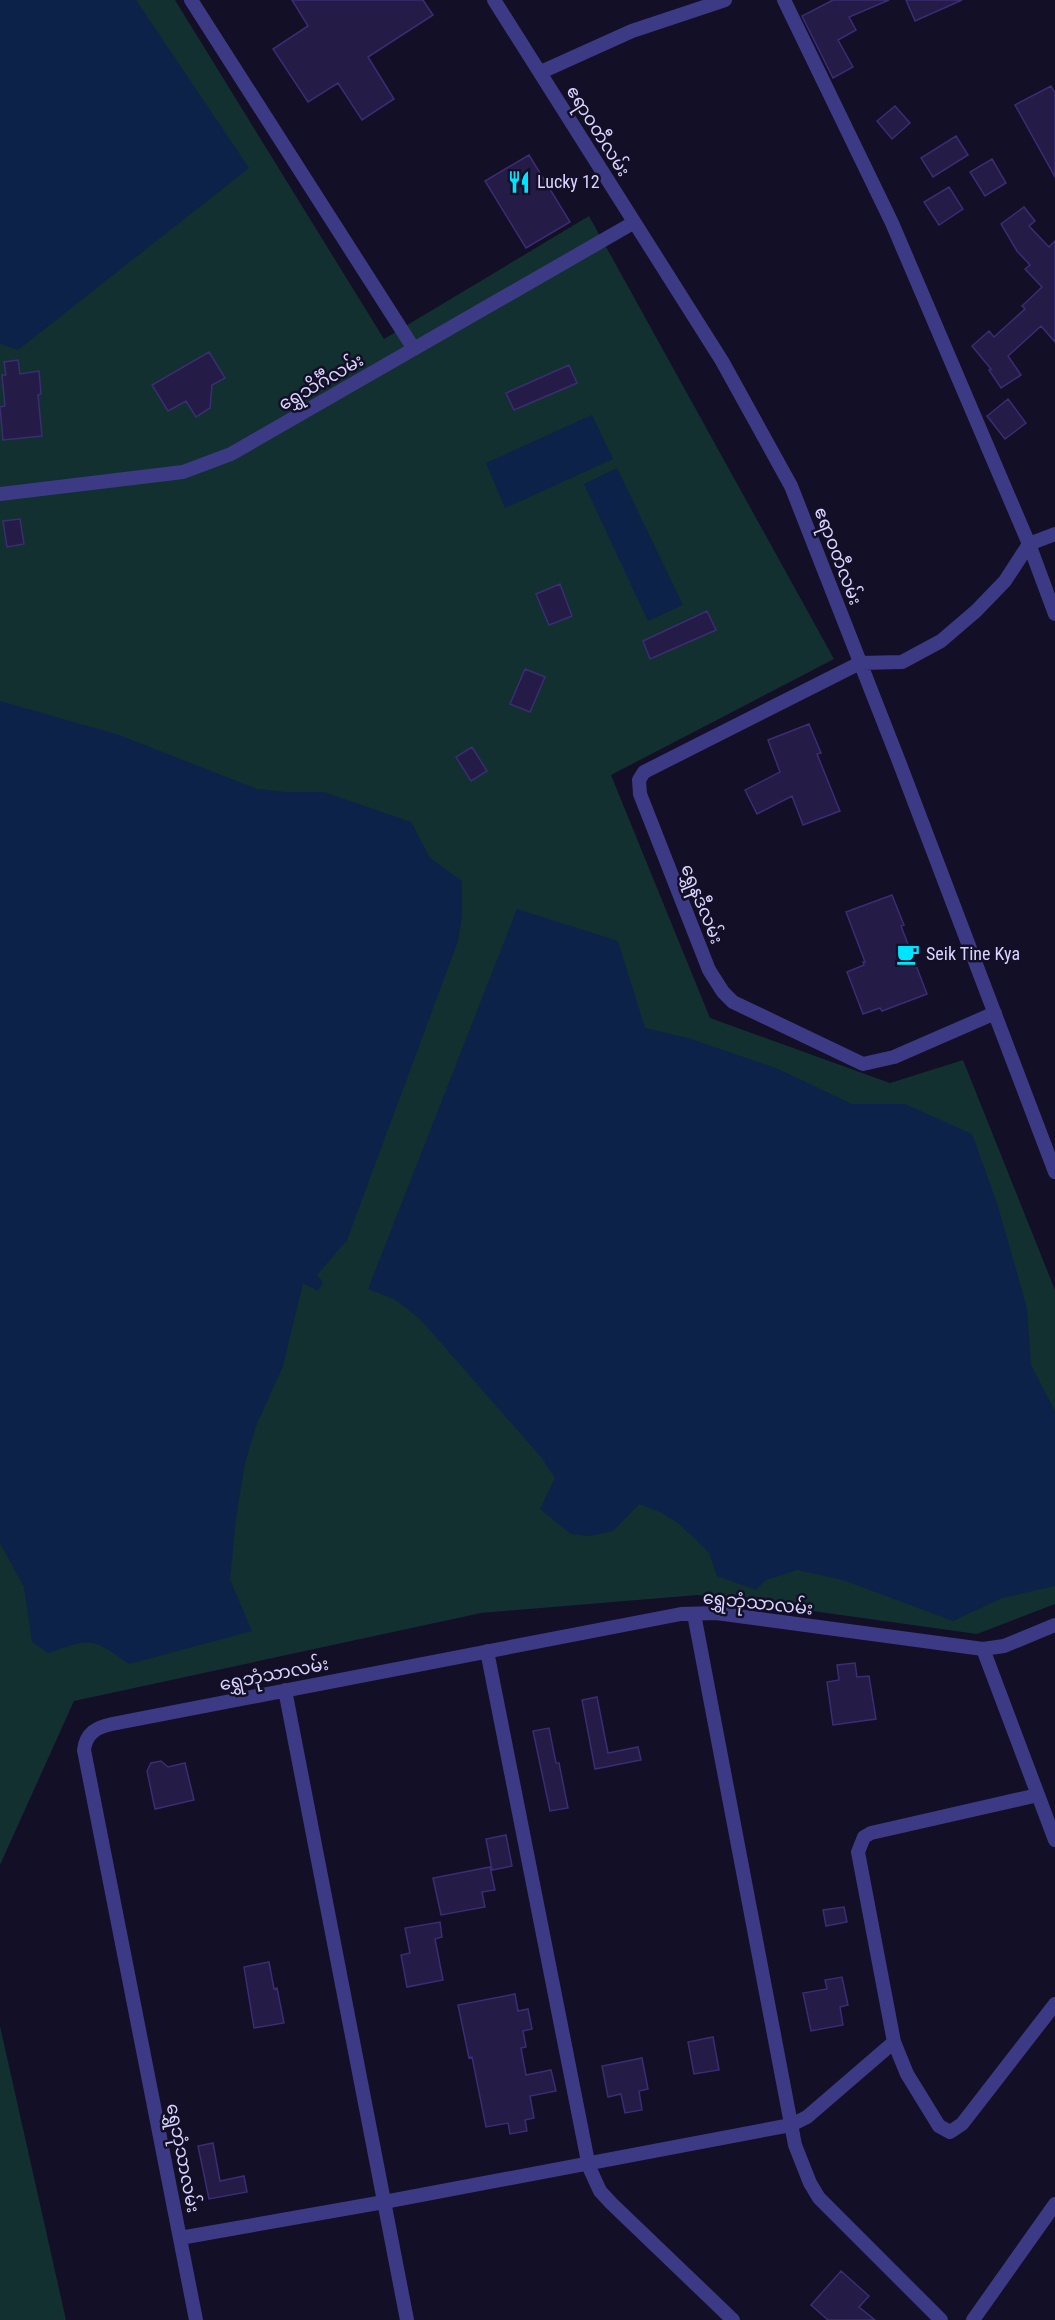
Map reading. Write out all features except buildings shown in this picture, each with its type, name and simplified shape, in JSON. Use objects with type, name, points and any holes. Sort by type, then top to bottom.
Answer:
[{"type":"street","points":[[191,0],[414,349]]},
{"type":"street","name":"ဧရာဝတီလမ်း","points":[[494,0],[722,361],[791,486],[1055,1172]]},
{"type":"street","points":[[541,72],[632,31],[726,0]]},
{"type":"street","points":[[784,0],[892,223],[1029,543],[1055,614]]},
{"type":"street","name":"ရွှေသိင်္ဂီလမ်း","points":[[0,494],[183,472],[231,454],[633,223]]},
{"type":"street","points":[[860,663],[902,662],[941,641],[976,611],[1005,581],[1029,543],[1055,534]]},
{"type":"street","name":"ရွှေနဒီလမ်း","points":[[860,663],[645,772],[639,780],[640,794],[709,970],[723,992],[733,1002],[864,1064],[894,1057],[995,1014]]},
{"type":"street","name":"ရွှေဘုံသာလမ်း","points":[[196,2320],[84,1750],[88,1736],[100,1726],[663,1617],[716,1613],[983,1650],[1004,1646],[1055,1625]]},
{"type":"street","points":[[694,1614],[791,2125],[803,2168],[819,2198],[843,2225],[941,2320]]},
{"type":"street","points":[[983,1650],[1055,1840]]},
{"type":"street","points":[[487,1651],[588,2163],[597,2185],[610,2203],[729,2318]]},
{"type":"street","points":[[285,1690],[407,2320]]},
{"type":"street","points":[[1038,1795],[871,1833],[864,1837],[858,1852],[894,2042],[908,2074],[939,2126],[950,2132],[962,2124],[1055,2004]]},
{"type":"street","points":[[180,2238],[791,2125],[807,2116],[894,2042]]},
{"type":"street","points":[[974,2320],[1055,2204]]},
{"type":"green space","points":[[0,0],[175,0],[384,339],[589,216],[834,659],[611,775],[710,1018],[890,1083],[963,1060],[1055,1290],[1055,1604],[977,1634],[698,1595],[481,1613],[74,1701],[0,1865]]},
{"type":"green space","points":[[0,2026],[66,2320],[0,2320]]},
{"type":"water","points":[[0,0],[136,0],[249,168],[18,350],[0,344]]},
{"type":"water","points":[[592,415],[613,459],[505,508],[486,463]]},
{"type":"water","points":[[617,468],[683,605],[648,621],[584,484]]},
{"type":"water","points":[[0,701],[119,735],[257,789],[324,792],[411,822],[430,858],[462,881],[462,917],[458,941],[347,1240],[317,1275],[323,1282],[318,1291],[303,1283],[283,1366],[256,1426],[245,1463],[236,1518],[230,1580],[252,1631],[129,1664],[106,1649],[91,1643],[74,1645],[48,1653],[32,1642],[24,1587],[0,1543]]},
{"type":"water","points":[[517,909],[618,941],[645,1028],[688,1038],[776,1068],[852,1104],[905,1104],[972,1134],[998,1206],[1027,1308],[1031,1365],[1055,1411],[1055,1586],[1002,1598],[953,1621],[843,1580],[797,1570],[766,1580],[756,1590],[717,1576],[709,1553],[678,1523],[660,1512],[639,1504],[613,1531],[590,1536],[571,1534],[540,1509],[555,1478],[541,1457],[420,1319],[394,1299],[368,1289]]},
{"type":"place","name":"Lucky 12","points":[[519,182]]},
{"type":"place","name":"Seik Tine Kya","points":[[908,954]]}]
